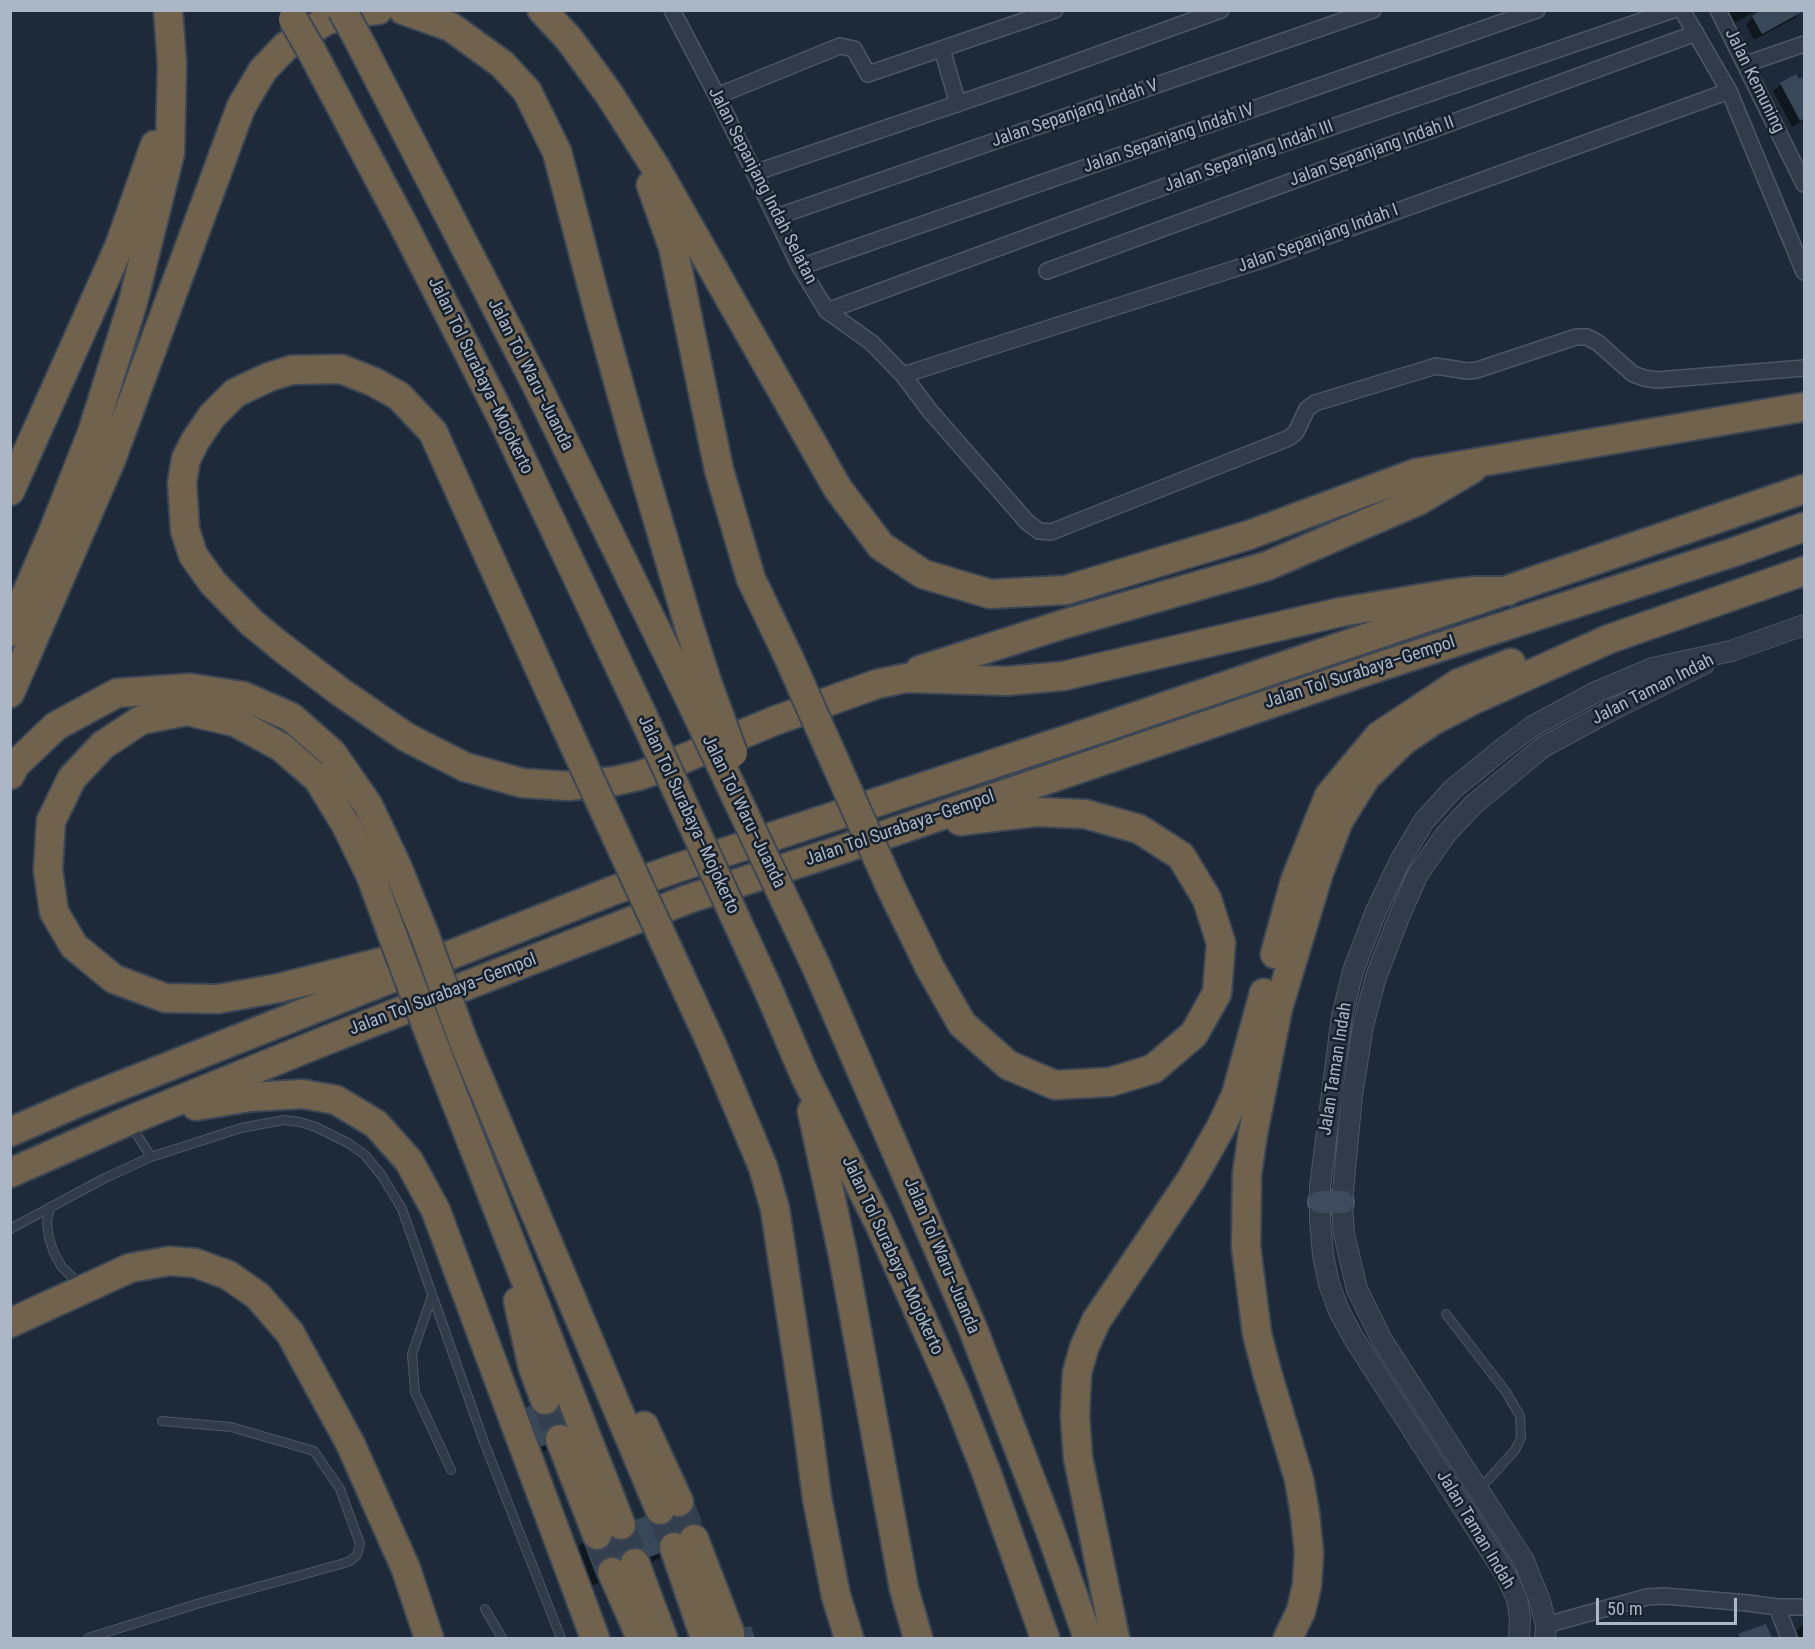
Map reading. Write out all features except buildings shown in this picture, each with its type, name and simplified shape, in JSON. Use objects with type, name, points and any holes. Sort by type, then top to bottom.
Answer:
[{"type":"highway","points":[[10,632],[54,532],[92,433],[133,302],[170,153],[172,64],[168,10]]},
{"type":"highway","name":"Jalan Tol Waru–Juanda","points":[[342,10],[537,386],[697,686],[791,912],[973,1329],[1089,1638]]},
{"type":"highway","points":[[10,693],[111,459],[241,107],[262,70],[286,46],[327,20],[378,10]]},
{"type":"highway","points":[[403,10],[451,27],[502,64],[527,91],[557,152],[640,460],[689,626],[697,686]]},
{"type":"highway","points":[[542,10],[569,39],[609,94],[654,165],[838,489],[881,546],[923,573],[990,594],[1066,590],[1249,535],[1416,473],[1804,407]]},
{"type":"highway","name":"Jalan Tol Surabaya–Mojokerto","points":[[291,15],[404,226],[504,422],[641,712],[806,1076],[880,1225],[956,1395],[987,1474],[1045,1638]]},
{"type":"highway","points":[[10,491],[119,247],[153,152],[172,64]]},
{"type":"highway","points":[[609,94],[648,178],[673,247],[719,470],[751,579],[789,656],[890,886],[930,968],[963,1024],[1008,1065],[1055,1085],[1110,1082],[1152,1069],[1194,1034],[1217,993],[1221,943],[1207,899],[1181,856],[1139,829],[1084,814],[1036,812],[961,821],[837,850]]},
{"type":"highway","points":[[849,1638],[836,1596],[817,1498],[805,1402],[775,1209],[763,1167],[712,1045],[565,725],[433,432],[399,396],[374,382],[341,369],[291,370],[269,377],[235,393],[212,416],[195,441],[186,459],[182,482],[185,530],[193,555],[213,583],[252,623],[339,691],[406,737],[465,767],[522,783],[568,786],[615,781],[656,770],[774,721],[878,684],[1061,625],[1267,566],[1418,501],[1487,460]]},
{"type":"highway","name":"Jalan Tol Surabaya–Gempol","points":[[10,1132],[84,1100],[677,868],[1093,731],[1804,489]]},
{"type":"highway","name":"Jalan Tol Surabaya–Gempol","points":[[10,1173],[136,1118],[322,1042],[688,899],[1345,678],[1737,551],[1804,527]]},
{"type":"highway","points":[[1288,1638],[1300,1611],[1307,1585],[1309,1553],[1299,1479],[1257,1335],[1246,1247],[1247,1174],[1278,1008],[1319,872],[1339,820],[1366,777],[1403,741],[1434,720],[1609,639],[1804,572]]},
{"type":"highway","points":[[878,684],[906,678],[1006,681],[1063,676],[1341,612],[1457,593],[1508,591]]},
{"type":"highway","points":[[1115,1638],[1078,1458],[1075,1416],[1077,1373],[1084,1348],[1096,1321],[1192,1178],[1209,1150],[1236,1095],[1295,881],[1329,796],[1379,736],[1459,683],[1611,624],[1709,591],[1743,593]]},
{"type":"highway","points":[[10,775],[15,765],[56,726],[117,693],[190,688],[243,696],[291,717],[332,753],[368,805],[396,864],[464,1043],[553,1254],[670,1506]]},
{"type":"highway","points":[[519,928],[279,988],[218,999],[165,998],[114,979],[74,946],[54,912],[48,870],[51,821],[72,778],[103,745],[141,720],[187,711],[235,722],[281,747],[318,779],[346,825],[370,874],[395,942],[438,1056],[503,1227],[609,1530],[560,1439]]},
{"type":"highway","points":[[806,1076],[843,1255],[904,1589],[918,1638]]},
{"type":"highway","points":[[136,1118],[250,1097],[303,1094],[336,1100],[376,1124],[409,1161],[436,1211],[594,1638]]},
{"type":"highway","points":[[503,1227],[524,1334],[545,1400]]},
{"type":"highway","points":[[10,1323],[130,1268],[169,1261],[195,1263],[228,1275],[258,1296],[290,1333],[350,1443],[406,1569],[429,1638]]},
{"type":"highway","points":[[684,1543],[717,1636]]},
{"type":"highway","points":[[641,1638],[623,1567],[663,1638]]},
{"type":"street","name":"Jalan Sepanjang Indah Selatan","points":[[672,10],[717,96],[800,267],[827,311],[872,343],[903,375],[930,411],[1027,522],[1039,531],[1051,532],[1289,438],[1296,432],[1307,409],[1315,403],[1436,366],[1467,371],[1477,370],[1576,337],[1587,337],[1598,343],[1634,374],[1657,380],[1804,368]]},
{"type":"street","points":[[717,96],[840,46],[854,49],[868,74],[1055,10]]},
{"type":"street","points":[[754,173],[1027,80],[1221,10]]},
{"type":"street","name":"Jalan Sepanjang Indah V","points":[[776,217],[1373,10]]},
{"type":"street","name":"Jalan Sepanjang Indah IV","points":[[800,267],[1537,10]]},
{"type":"street","name":"Jalan Sepanjang Indah III","points":[[827,311],[1250,155],[1673,10]]},
{"type":"street","points":[[1682,10],[1728,91],[1804,272]]},
{"type":"street","name":"Jalan Kemuning","points":[[1718,10],[1804,184]]},
{"type":"street","name":"Jalan Sepanjang Indah II","points":[[1047,271],[1696,33]]},
{"type":"street","points":[[1746,64],[1804,44]]},
{"type":"street","points":[[942,49],[958,104]]},
{"type":"street","name":"Jalan Sepanjang Indah I","points":[[903,375],[1265,259],[1728,91]]},
{"type":"street","name":"Jalan Taman Indah","points":[[1519,1638],[1520,1618],[1516,1599],[1506,1575],[1353,1337],[1339,1311],[1329,1284],[1323,1255],[1331,1202],[1363,1026],[1376,977],[1418,874],[1446,834],[1473,805],[1543,747],[1731,651],[1804,625]]},
{"type":"street","name":"Jalan Taman Indah","points":[[1331,1202],[1344,1234],[1348,1261],[1367,1312],[1382,1340],[1524,1560],[1537,1592],[1545,1632]]},
{"type":"street","points":[[1545,1632],[1647,1597],[1664,1596],[1777,1607],[1804,1607]]},
{"type":"street","points":[[1777,1607],[1789,1638]]},
{"type":"lane","points":[[136,1118],[151,1157]]},
{"type":"lane","points":[[10,1229],[151,1157],[231,1131],[264,1123],[284,1120],[300,1122],[333,1134],[365,1155],[402,1209],[484,1442],[561,1638]]},
{"type":"lane","points":[[50,1207],[49,1238],[54,1254],[72,1279],[85,1288]]},
{"type":"lane","points":[[432,1296],[412,1354],[415,1392],[451,1470]]},
{"type":"lane","points":[[1446,1314],[1506,1392],[1520,1416],[1521,1438],[1515,1450],[1478,1488]]},
{"type":"lane","points":[[88,1638],[200,1603],[350,1561],[357,1555],[360,1544],[340,1489],[314,1451],[231,1427],[162,1421]]},
{"type":"lane","points":[[485,1609],[502,1638]]},
{"type":"tunnel","points":[[545,1400],[560,1439]]},
{"type":"tunnel","points":[[679,1502],[694,1539]]},
{"type":"tunnel","points":[[660,1510],[674,1547]]},
{"type":"tunnel","points":[[621,1525],[635,1563]]},
{"type":"tunnel","points":[[597,1535],[612,1572]]}]
